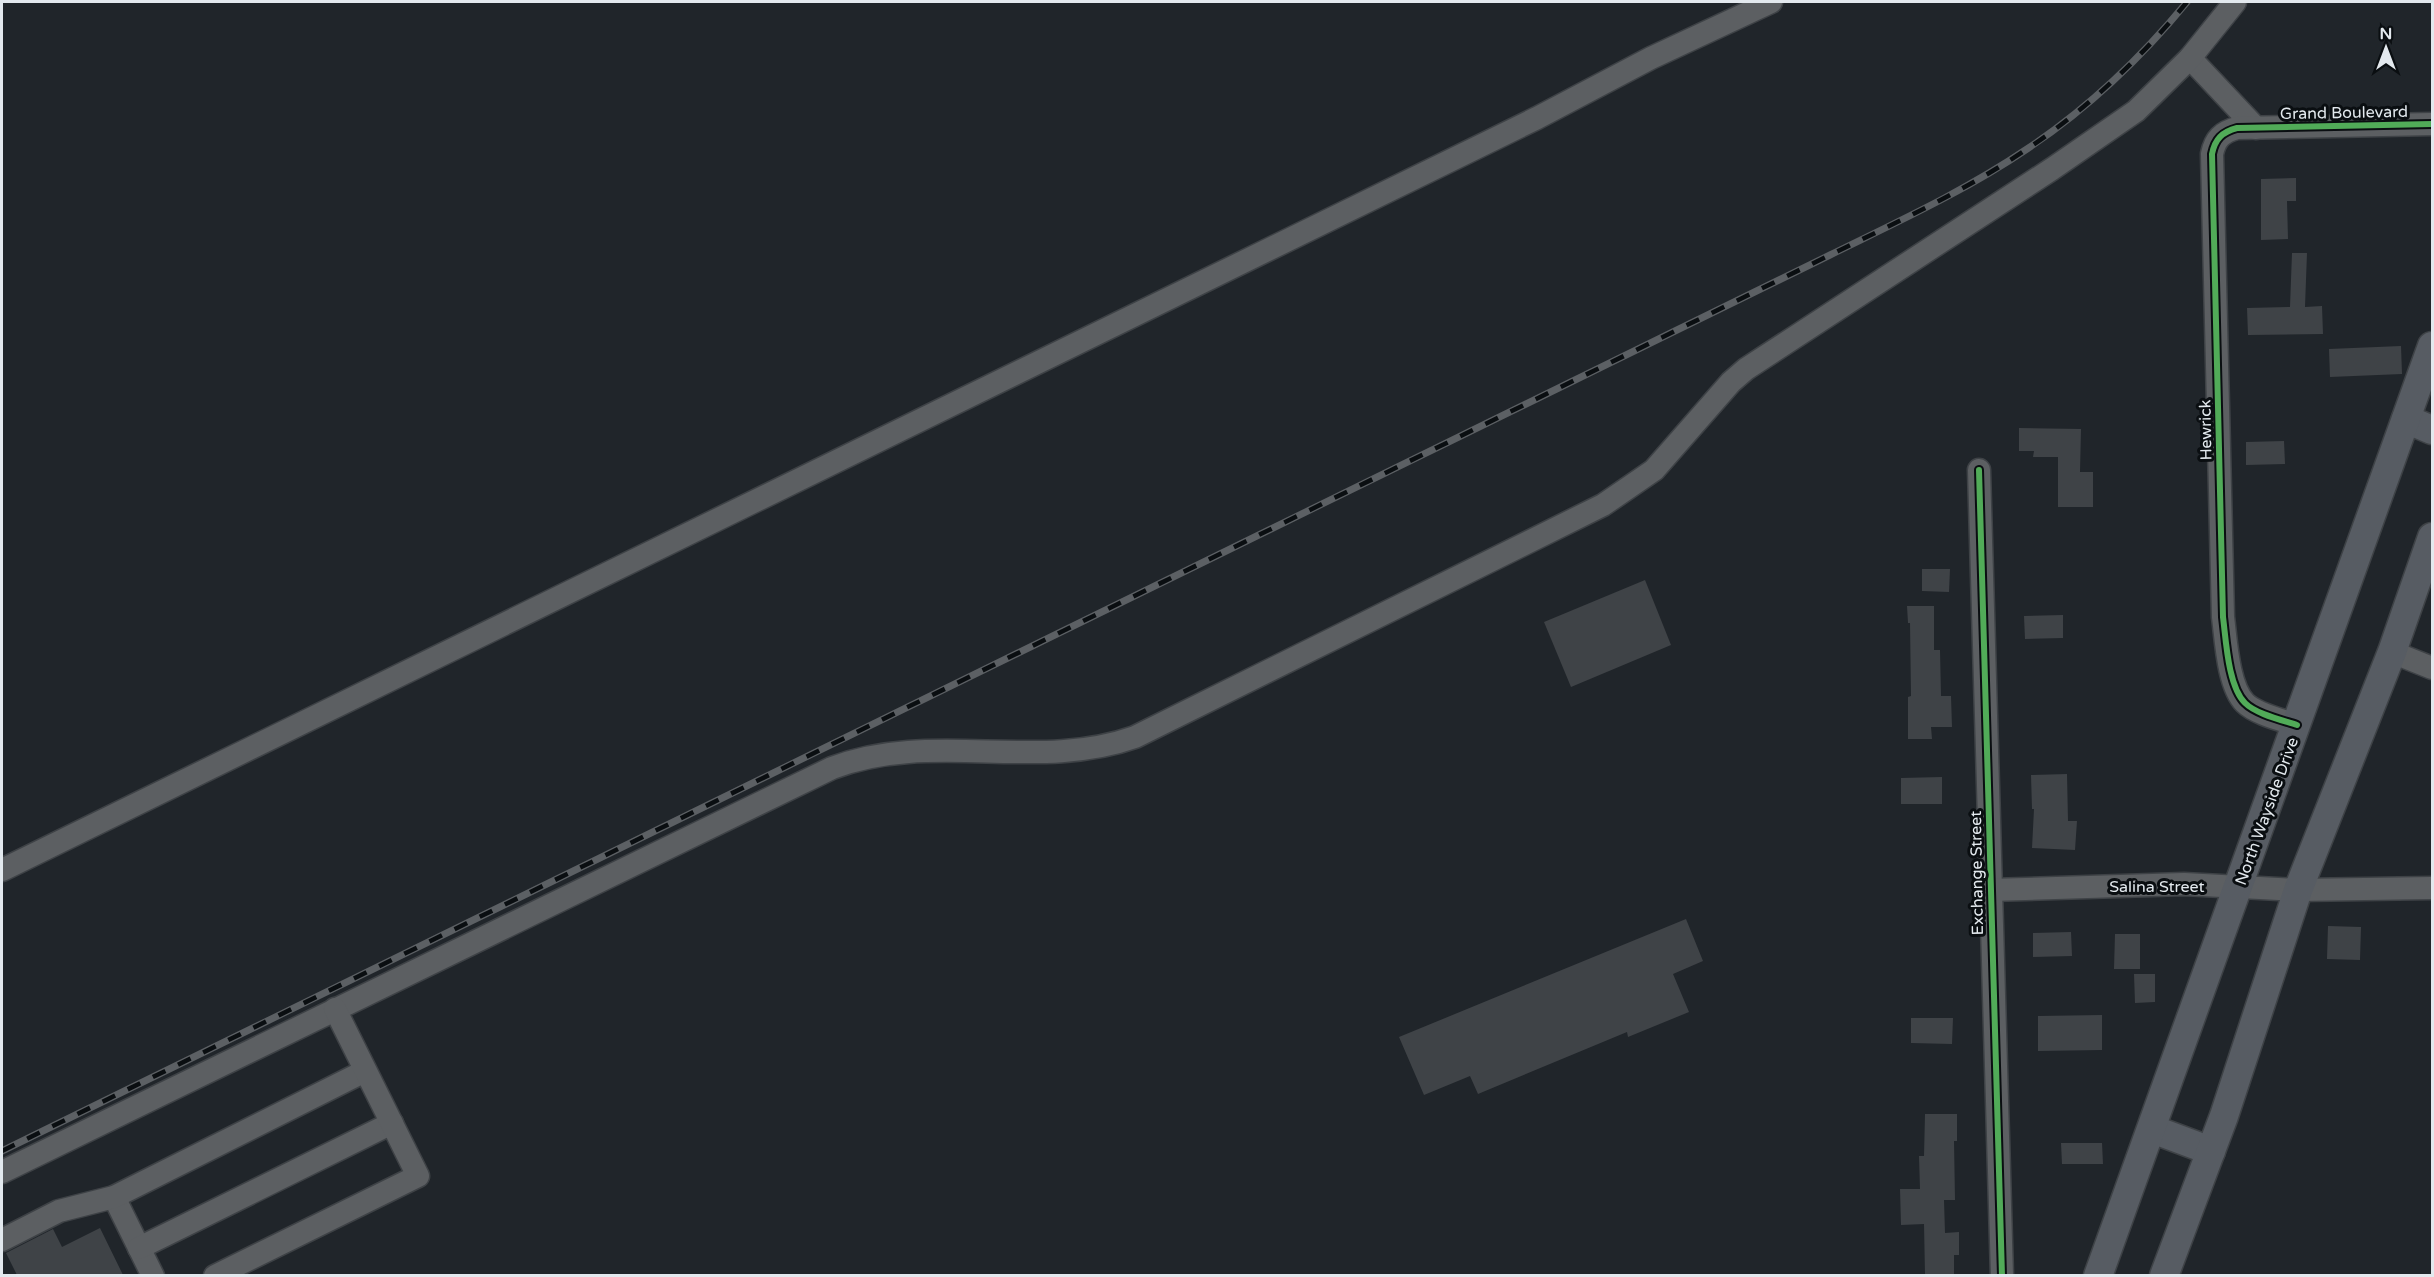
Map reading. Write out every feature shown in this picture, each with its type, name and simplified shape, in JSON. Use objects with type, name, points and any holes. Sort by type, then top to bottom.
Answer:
[{"type":"main road","name":"North Wayside Drive","points":[[2098,1275],[2433,345]]},
{"type":"main road","points":[[2406,419],[2433,430]]},
{"type":"main road","points":[[2164,1275],[2211,1151],[2298,890],[2392,652],[2433,537]]},
{"type":"main road","points":[[2152,1129],[2211,1151]]},
{"type":"street","points":[[2,870],[1537,118],[1651,58],[1771,2]]},
{"type":"street","points":[[2,1172],[855,758],[921,750],[1052,752],[1109,746],[1135,737],[1603,506],[1654,470],[1731,382],[1746,369],[2052,169],[2136,111],[2190,58],[2235,2]]},
{"type":"street","points":[[2190,58],[2256,128]]},
{"type":"street","name":"Grand Boulevard","points":[[2256,128],[2433,124]]},
{"type":"street","name":"Hewrick","points":[[2256,128],[2237,128],[2226,131],[2218,137],[2212,154],[2223,617],[2231,676],[2245,703],[2271,717],[2297,725]]},
{"type":"street","name":"Exchange Street","points":[[1979,470],[2002,1275]]},
{"type":"street","points":[[2392,652],[2433,668]]},
{"type":"street","name":"Salina Street","points":[[1990,890],[2184,884],[2298,890],[2433,888]]},
{"type":"street","points":[[215,1275],[418,1176],[335,1009]]},
{"type":"street","points":[[2,1240],[59,1211],[114,1197],[365,1071]]},
{"type":"street","points":[[139,1248],[392,1123]]},
{"type":"street","points":[[114,1197],[153,1275]]},
{"type":"building","points":[[2296,178],[2296,201],[2287,201],[2288,239],[2261,240],[2261,179]]},
{"type":"building","points":[[2292,253],[2307,253],[2305,307],[2322,306],[2323,334],[2248,335],[2247,308],[2290,307]]},
{"type":"building","points":[[2401,346],[2402,374],[2330,377],[2329,349]]},
{"type":"building","points":[[2019,428],[2081,429],[2080,472],[2093,472],[2093,507],[2058,507],[2058,457],[2033,457],[2034,451],[2019,451]]},
{"type":"building","points":[[2284,441],[2285,464],[2246,465],[2246,442]]},
{"type":"building","points":[[1922,569],[1950,569],[1949,592],[1922,591]]},
{"type":"building","points":[[1645,580],[1671,645],[1571,687],[1544,622]]},
{"type":"building","points":[[1907,606],[1934,606],[1934,650],[1940,650],[1941,696],[1951,696],[1952,727],[1931,727],[1932,739],[1908,739],[1908,697],[1911,696],[1910,623],[1908,623]]},
{"type":"building","points":[[2063,615],[2063,638],[2025,639],[2024,616]]},
{"type":"building","points":[[2067,774],[2068,821],[2077,821],[2075,850],[2032,848],[2034,809],[2032,809],[2031,775]]},
{"type":"building","points":[[1942,777],[1942,804],[1901,804],[1901,778]]},
{"type":"building","points":[[1686,919],[1703,961],[1673,974],[1689,1012],[1628,1037],[1627,1032],[1478,1094],[1470,1076],[1424,1095],[1399,1037]]},
{"type":"building","points":[[2328,926],[2361,927],[2360,960],[2327,959]]},
{"type":"building","points":[[2071,932],[2072,956],[2033,957],[2033,933]]},
{"type":"building","points":[[2115,934],[2140,934],[2140,969],[2114,969]]},
{"type":"building","points":[[2134,974],[2155,974],[2155,1002],[2135,1003]]},
{"type":"building","points":[[2102,1015],[2102,1050],[2038,1051],[2038,1016]]},
{"type":"building","points":[[1911,1018],[1953,1018],[1952,1044],[1911,1043]]},
{"type":"building","points":[[1925,1114],[1957,1114],[1957,1141],[1954,1141],[1955,1200],[1944,1200],[1945,1233],[1959,1232],[1959,1255],[1954,1255],[1954,1275],[1925,1275],[1924,1224],[1901,1225],[1900,1189],[1920,1189],[1919,1156],[1924,1156]]},
{"type":"building","points":[[2061,1143],[2102,1143],[2103,1164],[2062,1164]]},
{"type":"building","points":[[100,1228],[123,1275],[17,1275],[6,1253],[53,1229],[62,1247]]},
{"type":"railway","points":[[2,1151],[1930,205],[1979,179],[2027,149],[2071,117],[2132,63],[2187,2]]},
{"type":"cycle path","points":[[2297,725],[2262,713],[2245,703],[2235,686],[2227,650],[2223,617],[2212,154],[2220,137],[2237,128],[2432,124]]},
{"type":"cycle path","points":[[1979,470],[2002,1276]]}]
